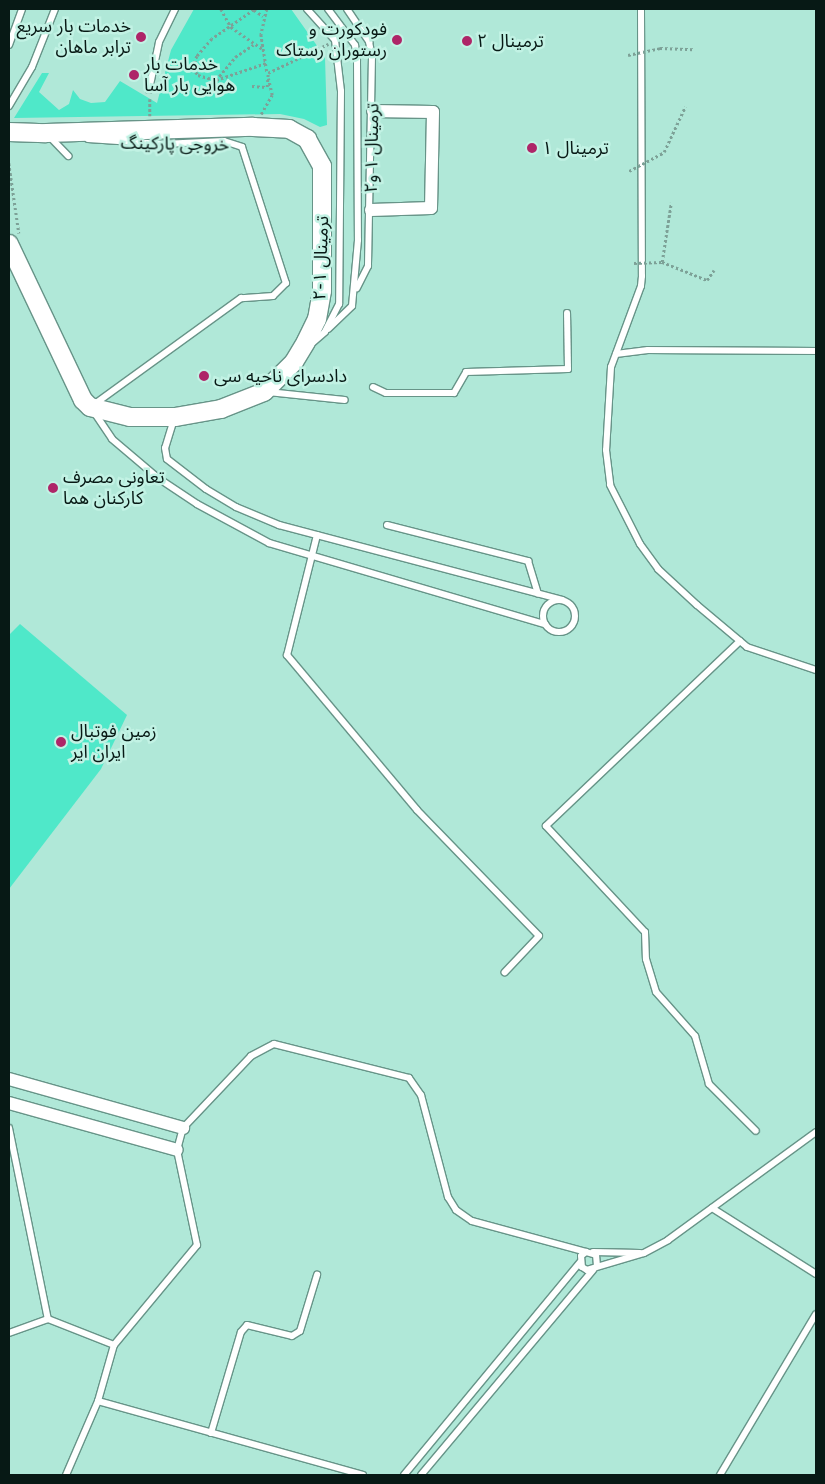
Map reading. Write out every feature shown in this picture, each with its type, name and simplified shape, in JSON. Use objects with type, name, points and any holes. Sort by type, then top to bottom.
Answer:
[{"type":"main road","name":"ترمینال ۱-۲","points":[[9,132],[46,133],[253,127],[289,129],[307,139],[322,166],[322,291],[317,319],[299,355],[264,392],[235,405],[175,417],[130,417],[90,407]]},
{"type":"main road","points":[[14,240],[58,352],[83,400],[90,407]]},
{"type":"street","points":[[371,210],[431,208],[433,112],[373,111]]},
{"type":"street","points":[[9,1079],[183,1128]]},
{"type":"street","points":[[9,1103],[177,1150]]},
{"type":"lane","points":[[9,45],[22,9]]},
{"type":"lane","points":[[9,106],[32,68],[55,9]]},
{"type":"lane","points":[[149,90],[159,42],[176,9]]},
{"type":"lane","points":[[307,9],[335,40],[341,91],[342,278],[339,304],[326,332]]},
{"type":"lane","points":[[328,9],[355,45],[357,60],[356,292]]},
{"type":"lane","name":"ترمینال ۱ و۲","points":[[299,355],[352,306],[368,266],[373,111],[369,42],[347,9]]},
{"type":"lane","points":[[642,9],[642,281],[611,367],[606,450],[610,485],[640,544],[658,569],[740,641],[758,652],[816,670]]},
{"type":"lane","points":[[46,133],[68,156]]},
{"type":"lane","name":"خروجی پارکینگ","points":[[46,133],[116,143],[234,143],[242,147],[285,275],[286,283],[281,291],[273,296],[241,298],[90,407]]},
{"type":"lane","points":[[373,387],[386,393],[454,393],[466,372],[568,369],[567,313]]},
{"type":"lane","points":[[616,354],[648,350],[816,351]]},
{"type":"lane","points":[[264,392],[345,400]]},
{"type":"lane","points":[[90,407],[112,439],[158,478],[228,522],[268,543],[311,558],[545,624],[555,632],[572,625],[575,613],[568,602],[279,525],[236,507],[206,489],[167,459],[165,448],[175,417]]},
{"type":"lane","points":[[387,525],[528,561],[538,593]]},
{"type":"lane","points":[[317,535],[287,655],[417,810],[539,936],[505,972]]},
{"type":"lane","points":[[545,624],[543,612],[546,606],[562,600]]},
{"type":"lane","points":[[740,641],[546,826],[645,932],[646,959],[656,992],[695,1036],[710,1084],[756,1131]]},
{"type":"lane","points":[[66,1475],[98,1401],[114,1345],[197,1245],[177,1150],[183,1128],[251,1056],[274,1044],[410,1078],[421,1095],[448,1197],[456,1210],[472,1221],[596,1255],[595,1268],[421,1475]]},
{"type":"lane","points":[[9,1128],[48,1319]]},
{"type":"lane","points":[[580,1262],[582,1267],[595,1268],[644,1253],[712,1208],[816,1132]]},
{"type":"lane","points":[[712,1208],[816,1274]]},
{"type":"lane","points":[[588,1252],[644,1253]]},
{"type":"lane","points":[[404,1475],[588,1252]]},
{"type":"lane","points":[[211,1433],[241,1332],[247,1325],[292,1336],[300,1331],[317,1275]]},
{"type":"lane","points":[[720,1475],[816,1314]]},
{"type":"lane","points":[[9,1333],[48,1319],[114,1345]]},
{"type":"lane","points":[[98,1401],[363,1475]]},
{"type":"path","points":[[221,9],[231,26],[253,45],[263,49]]},
{"type":"path","points":[[263,16],[254,9],[212,39],[198,56],[193,68],[198,75],[216,80],[266,64]]},
{"type":"path","points":[[253,127],[272,95],[263,49],[263,16],[267,9]]},
{"type":"path","points":[[252,86],[267,87],[268,74],[335,40]]},
{"type":"path","points":[[216,80],[235,57],[253,45]]},
{"type":"path","points":[[628,54],[660,48],[693,50]]},
{"type":"path","points":[[149,90],[150,130]]},
{"type":"path","points":[[629,172],[664,152],[685,107]]},
{"type":"path","points":[[9,163],[14,240]]},
{"type":"path","points":[[662,262],[671,203]]},
{"type":"path","points":[[634,263],[662,262],[707,280],[714,270]]},
{"type":"shaded area","points":[[9,9],[816,9],[816,1475],[9,1475]]},
{"type":"green space","points":[[194,9],[291,9],[325,57],[327,125],[320,127],[304,119],[280,114],[14,118],[42,73],[49,73],[39,92],[59,110],[69,104],[73,90],[80,99],[91,103],[105,102],[120,81],[157,103],[171,50]]},
{"type":"green space","name":"زمین فوتبال ایران ایر","points":[[20,624],[127,715],[101,769],[9,889],[9,635]]},
{"type":"place","name":"خدمات بار سریع ترابر ماهان","points":[[141,37]]},
{"type":"place","name":"فودکورت و رستوران رستاک","points":[[397,40]]},
{"type":"place","name":"ترمینال ۲","points":[[467,41]]},
{"type":"place","name":"خدمات بار هوایی بار آسا","points":[[134,75]]},
{"type":"place","name":"ترمینال ۱","points":[[532,148]]},
{"type":"place","name":"دادسرای ناحیه سی","points":[[204,376]]},
{"type":"place","name":"تعاونی مصرف کارکنان هما","points":[[53,488]]},
{"type":"place","name":"زمین فوتبال ایران ایر","points":[[61,742]]}]
